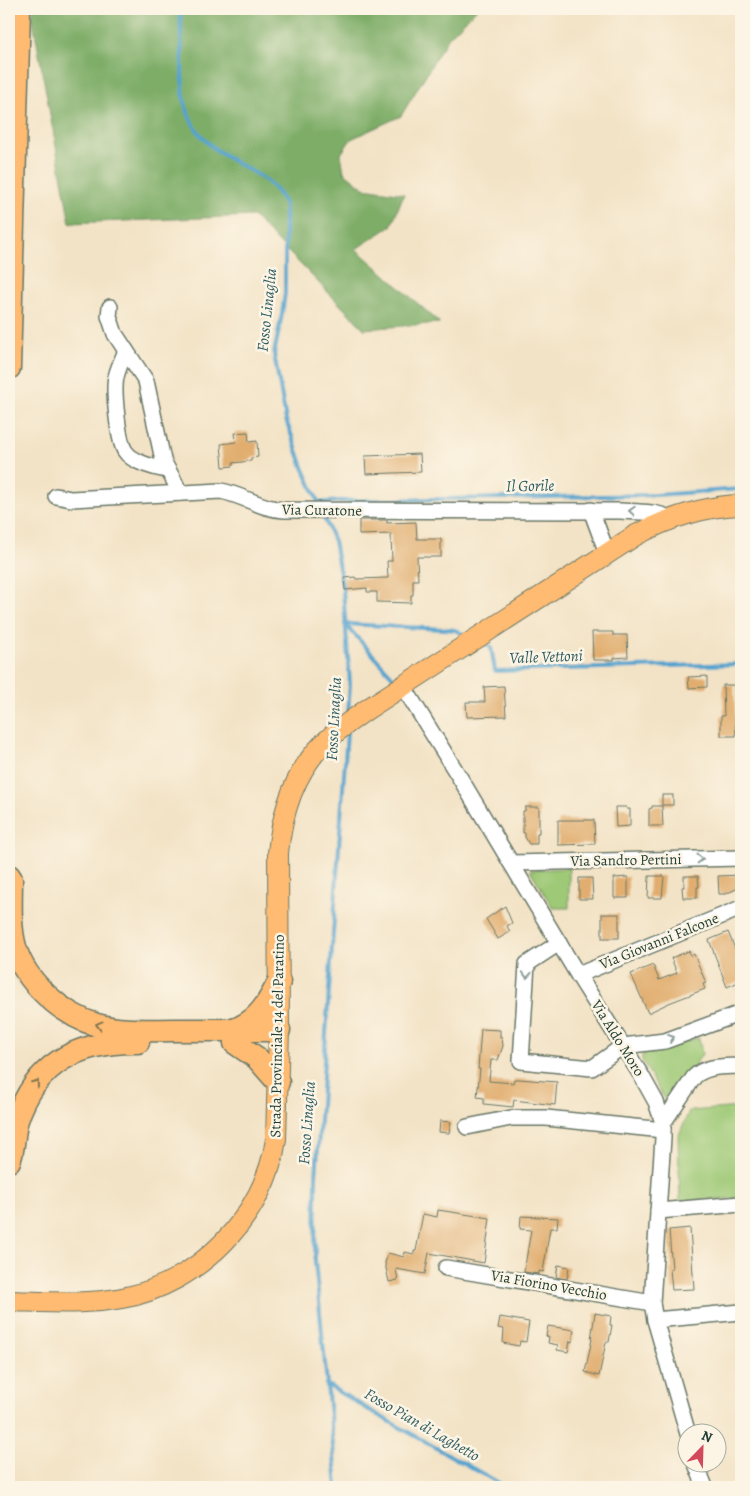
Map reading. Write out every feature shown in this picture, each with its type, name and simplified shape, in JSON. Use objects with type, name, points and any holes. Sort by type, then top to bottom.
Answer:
[{"type":"highway","points":[[9,368],[19,9]]},
{"type":"highway","points":[[9,876],[11,879],[12,931],[19,957],[28,974],[42,990],[68,1013],[92,1023],[116,1029],[279,1037]]},
{"type":"highway","points":[[9,1161],[15,1126],[28,1094],[44,1072],[64,1058],[92,1047],[120,1042],[235,1036],[260,1012],[279,982]]},
{"type":"highway","points":[[235,1036],[258,1058],[278,1082]]},
{"type":"main road","name":"Strada Provinciale 14 del Paratino","points":[[9,1301],[92,1302],[124,1298],[160,1287],[200,1264],[218,1249],[246,1215],[264,1182],[275,1153],[279,1037],[278,853],[280,832],[285,810],[301,772],[322,745],[332,735],[369,708],[636,535],[672,519],[703,509],[741,505]]},
{"type":"street","points":[[110,307],[109,316],[115,334],[146,381],[164,460],[179,493]]},
{"type":"street","points":[[126,351],[119,368],[115,390],[121,442],[129,455],[156,468],[167,470]]},
{"type":"street","name":"Via Curatone","points":[[56,496],[71,499],[221,491],[235,494],[256,504],[276,510],[591,510],[650,512],[672,519]]},
{"type":"street","points":[[591,510],[607,553]]},
{"type":"street","name":"Via Aldo Moro","points":[[403,686],[656,1102],[663,1126],[652,1302],[655,1320],[685,1424]]},
{"type":"street","name":"Via Sandro Pertini","points":[[511,863],[741,858]]},
{"type":"street","name":"Via Giovanni Falcone","points":[[578,975],[741,908]]},
{"type":"street","points":[[559,943],[527,964],[521,1061],[592,1068],[623,1046],[665,1041],[741,1013]]},
{"type":"street","points":[[467,1127],[511,1118],[663,1126],[699,1072],[706,1069],[741,1066]]},
{"type":"street","points":[[658,1211],[741,1204]]},
{"type":"street","name":"Via Fiorino Vecchio","points":[[446,1268],[652,1302]]},
{"type":"street","points":[[655,1320],[741,1312]]},
{"type":"street","points":[[700,1474],[705,1487]]},
{"type":"green space","points":[[33,9],[477,9],[448,38],[401,116],[351,139],[341,154],[344,172],[364,188],[404,194],[391,226],[356,249],[440,323],[364,329],[253,216],[70,223],[32,16]]},
{"type":"green space","points":[[569,868],[569,908],[553,908],[530,870]]},
{"type":"green space","points":[[699,1038],[702,1054],[672,1100],[664,1099],[642,1060],[642,1055],[646,1052]]},
{"type":"green space","points":[[741,1107],[741,1113],[734,1121],[741,1169],[741,1198],[680,1201],[678,1137],[689,1111]]},
{"type":"building","points":[[248,432],[249,442],[257,441],[258,457],[251,458],[251,461],[233,463],[233,466],[223,467],[221,444],[236,442],[235,433]]},
{"type":"building","points":[[420,454],[421,472],[366,474],[365,456]]},
{"type":"building","points":[[359,520],[387,520],[387,523],[416,522],[417,539],[441,539],[441,557],[417,557],[418,580],[413,580],[411,603],[377,602],[377,592],[367,592],[367,588],[345,590],[344,578],[388,578],[387,561],[392,561],[391,534],[359,535]]},
{"type":"building","points":[[592,632],[613,632],[613,635],[627,635],[628,657],[614,658],[614,660],[593,660]]},
{"type":"building","points":[[707,676],[707,687],[689,688],[688,677]]},
{"type":"building","points":[[723,685],[734,685],[736,736],[721,736],[721,716],[724,716]]},
{"type":"building","points":[[504,686],[506,716],[467,717],[466,702],[485,702],[484,687]]},
{"type":"building","points":[[662,795],[673,795],[673,805],[662,805]]},
{"type":"building","points":[[652,806],[662,806],[663,826],[649,826],[649,809]]},
{"type":"building","points":[[525,807],[539,807],[537,844],[529,844],[525,833],[523,833],[523,811],[525,811]]},
{"type":"building","points":[[615,807],[630,809],[630,826],[616,827]]},
{"type":"building","points":[[558,820],[594,820],[595,844],[558,845]]},
{"type":"building","points":[[741,875],[741,887],[725,894],[719,894],[718,876]]},
{"type":"building","points":[[649,876],[664,876],[662,898],[648,898]]},
{"type":"building","points":[[684,876],[698,876],[697,898],[683,898]]},
{"type":"building","points":[[628,877],[628,898],[614,898],[614,878]]},
{"type":"building","points":[[579,878],[592,878],[593,899],[579,899]]},
{"type":"building","points":[[505,906],[512,923],[507,926],[510,932],[498,939],[486,919]]},
{"type":"building","points":[[602,914],[619,914],[619,938],[602,938]]},
{"type":"building","points":[[728,932],[741,963],[741,981],[727,987],[709,940]]},
{"type":"building","points":[[689,951],[691,956],[694,954],[706,983],[703,984],[705,989],[648,1013],[631,974],[653,965],[659,980],[677,973],[671,958]]},
{"type":"building","points":[[481,1029],[500,1030],[500,1037],[502,1037],[503,1046],[498,1060],[491,1060],[489,1081],[513,1083],[514,1079],[519,1079],[557,1082],[555,1105],[514,1100],[513,1107],[484,1104],[484,1098],[477,1097]]},
{"type":"building","points":[[440,1121],[451,1122],[449,1133],[439,1132]]},
{"type":"building","points":[[438,1210],[490,1218],[484,1263],[429,1253],[425,1274],[396,1269],[398,1280],[389,1282],[385,1263],[388,1253],[404,1257],[405,1252],[414,1254],[423,1214],[437,1217]]},
{"type":"building","points":[[521,1216],[558,1218],[557,1228],[550,1228],[543,1272],[539,1271],[539,1274],[524,1272],[531,1230],[520,1229]]},
{"type":"building","points":[[690,1228],[694,1289],[672,1290],[669,1230]]},
{"type":"building","points":[[558,1265],[569,1267],[567,1279],[556,1277]]},
{"type":"building","points":[[595,1313],[611,1316],[610,1325],[612,1325],[609,1342],[606,1342],[599,1376],[585,1372]]},
{"type":"building","points":[[500,1317],[529,1322],[526,1342],[520,1341],[519,1346],[503,1343],[504,1329],[498,1328]]},
{"type":"building","points":[[548,1326],[574,1330],[568,1352],[557,1350],[558,1345],[548,1343],[549,1337],[546,1336]]},
{"type":"waterway","name":"Fosso Linaglia","points":[[180,9],[183,90],[187,112],[192,122],[206,141],[213,147],[259,175],[271,185],[285,205],[285,293],[274,354],[286,420],[320,506]]},
{"type":"waterway","name":"Il Gorile","points":[[318,503],[655,495],[741,489]]},
{"type":"waterway","name":"Fosso Linaglia","points":[[323,515],[334,541],[343,590],[350,683],[348,715]]},
{"type":"waterway","name":"Valle Vettoni","points":[[345,624],[445,629],[455,630],[467,636]]},
{"type":"waterway","points":[[345,624],[394,678]]},
{"type":"waterway","name":"Valle Vettoni","points":[[482,643],[491,647],[495,671],[741,664]]},
{"type":"waterway","name":"Fosso Linaglia","points":[[337,1487],[315,1261],[316,1177],[347,732]]},
{"type":"waterway","name":"Fosso Pian di Laghetto","points":[[326,1384],[506,1487]]}]
